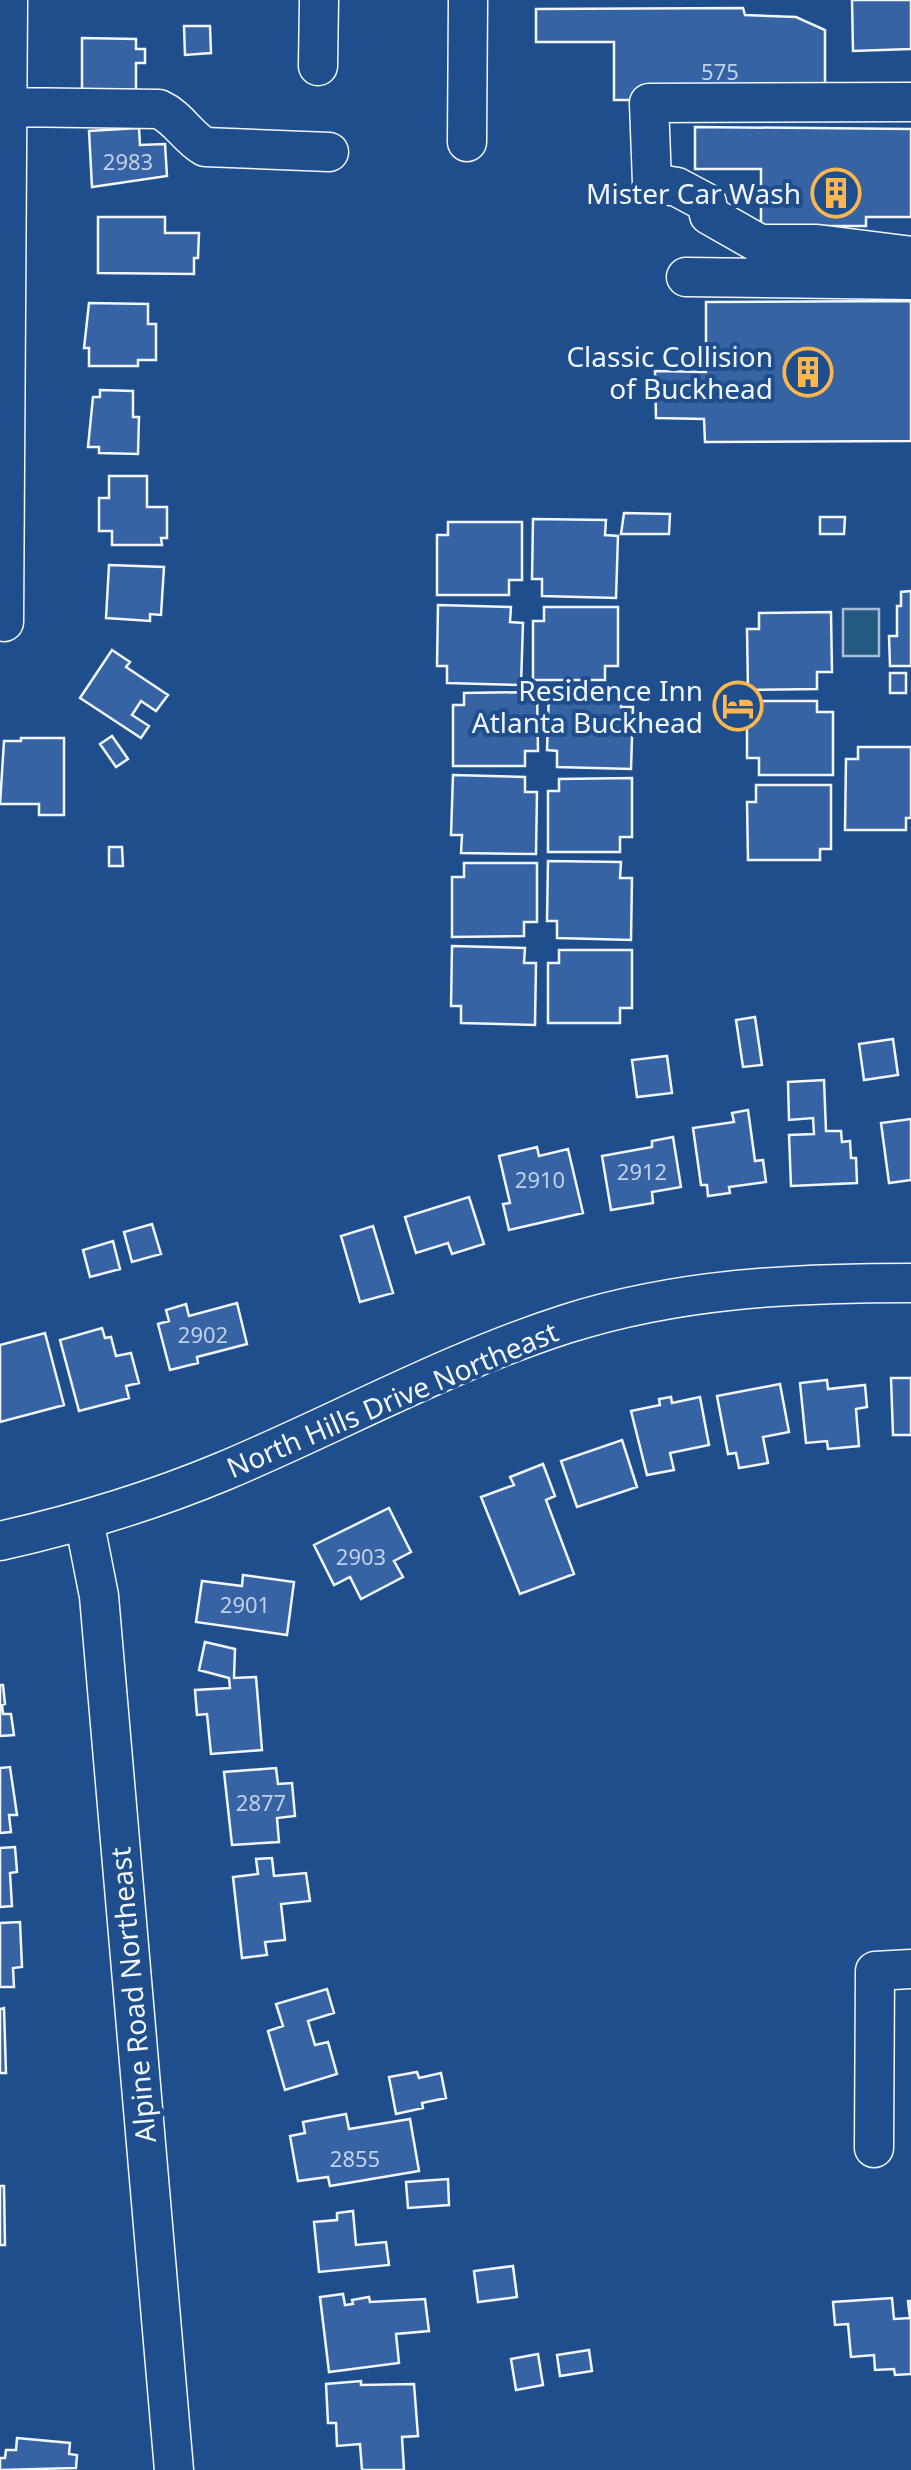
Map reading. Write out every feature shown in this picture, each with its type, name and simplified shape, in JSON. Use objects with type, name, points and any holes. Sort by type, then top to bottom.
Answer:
[{"type":"street","points":[[4,622],[8,0]]},
{"type":"street","points":[[318,0],[318,66]]},
{"type":"street","points":[[467,142],[468,0]]},
{"type":"street","points":[[911,102],[649,104],[652,184],[666,205],[701,220],[710,215],[760,244],[816,244],[911,256]]},
{"type":"street","points":[[7,107],[158,109],[172,115],[205,148],[329,152]]},
{"type":"street","points":[[686,278],[911,280]]},
{"type":"street","name":"North Hills Drive Northeast","points":[[0,1541],[84,1520],[222,1472],[502,1347],[568,1324],[641,1304],[716,1291],[800,1283],[911,1283]]},
{"type":"street","name":"Alpine Road Northeast","points":[[84,1520],[99,1596],[174,2470]]},
{"type":"street","points":[[874,2148],[875,1971],[911,1968]]},
{"type":"shaded area","points":[[843,609],[879,609],[879,656],[843,656]]},
{"type":"building","points":[[852,0],[911,0],[911,49],[853,51]]},
{"type":"building","points":[[743,8],[745,15],[796,17],[825,30],[825,100],[614,100],[614,42],[536,42],[536,9]]},
{"type":"building","points":[[184,26],[210,26],[211,53],[185,55]]},
{"type":"building","points":[[82,38],[136,39],[136,49],[145,49],[145,63],[136,63],[136,93],[82,92]]},
{"type":"building","name":"Mister Car Wash","points":[[695,127],[911,129],[911,217],[866,217],[866,226],[761,226],[761,169],[695,169]]},
{"type":"building","points":[[139,128],[140,145],[165,144],[167,176],[92,187],[89,131]]},
{"type":"building","points":[[98,217],[165,217],[165,233],[199,233],[194,274],[98,273]]},
{"type":"building","name":"Classic Collision of Buckhead","points":[[911,301],[911,441],[705,442],[704,419],[656,418],[655,371],[706,372],[706,302]]},
{"type":"building","points":[[89,303],[148,304],[148,324],[156,324],[156,360],[138,360],[138,366],[89,366],[89,348],[84,348]]},
{"type":"building","points":[[100,390],[133,391],[133,417],[139,417],[138,454],[99,453],[99,447],[88,447],[93,397],[100,397]]},
{"type":"building","points":[[109,476],[147,476],[147,507],[167,507],[167,538],[161,538],[162,545],[112,545],[112,531],[99,531],[99,498],[109,498]]},
{"type":"building","points":[[624,513],[670,514],[669,534],[621,534]]},
{"type":"building","points":[[820,517],[845,517],[844,534],[820,534]]},
{"type":"building","points":[[533,519],[606,520],[605,535],[618,536],[616,598],[542,596],[542,579],[532,579]]},
{"type":"building","points":[[448,522],[522,522],[522,580],[509,580],[509,595],[437,595],[437,535],[448,535]]},
{"type":"building","points":[[109,565],[164,567],[161,615],[150,614],[150,621],[106,618]]},
{"type":"building","points":[[911,591],[911,666],[890,666],[889,636],[897,636],[897,606],[901,606],[901,592]]},
{"type":"building","points":[[438,605],[511,607],[510,622],[523,623],[521,685],[447,683],[447,666],[437,666]]},
{"type":"building","points":[[544,607],[618,607],[618,666],[605,666],[605,680],[533,680],[533,621],[544,621]]},
{"type":"building","points":[[831,612],[832,672],[817,672],[817,689],[748,690],[747,629],[759,629],[759,613]]},
{"type":"building","points":[[112,650],[130,662],[126,667],[168,695],[156,711],[141,701],[132,715],[149,726],[141,738],[80,698]]},
{"type":"building","points":[[890,673],[906,673],[906,693],[890,693]]},
{"type":"building","points":[[549,690],[621,692],[621,707],[633,707],[631,769],[557,767],[557,751],[547,750]]},
{"type":"building","points":[[537,692],[538,751],[525,751],[525,766],[453,766],[453,705],[464,705],[464,693]]},
{"type":"building","points":[[747,701],[817,701],[817,712],[833,712],[833,775],[759,775],[759,758],[747,758]]},
{"type":"building","points":[[112,736],[128,759],[116,767],[100,744]]},
{"type":"building","points":[[64,738],[64,815],[39,815],[39,804],[0,804],[4,741]]},
{"type":"building","points":[[858,747],[911,747],[911,818],[906,818],[906,830],[845,830],[846,759],[858,759]]},
{"type":"building","points":[[453,775],[525,777],[525,792],[537,792],[536,854],[461,853],[462,835],[451,835]]},
{"type":"building","points":[[632,778],[632,837],[620,837],[620,852],[548,852],[548,791],[559,791],[559,779]]},
{"type":"building","points":[[756,785],[831,785],[831,849],[820,849],[820,860],[748,860],[747,802],[756,802]]},
{"type":"building","points":[[109,847],[122,847],[123,866],[109,866]]},
{"type":"building","points":[[548,861],[621,862],[620,878],[632,878],[631,940],[557,938],[557,921],[547,921]]},
{"type":"building","points":[[464,863],[537,863],[537,922],[524,922],[524,936],[452,937],[452,877],[464,877]]},
{"type":"building","points":[[452,946],[525,948],[524,963],[536,963],[535,1025],[461,1023],[461,1006],[451,1006]]},
{"type":"building","points":[[559,950],[632,950],[632,1008],[620,1008],[620,1023],[548,1023],[548,963],[559,963]]},
{"type":"building","points":[[755,1017],[762,1065],[743,1067],[736,1020]]},
{"type":"building","points":[[893,1039],[898,1075],[864,1080],[859,1044]]},
{"type":"building","points":[[667,1056],[672,1093],[637,1097],[632,1060]]},
{"type":"building","points":[[824,1080],[826,1131],[841,1131],[842,1142],[850,1141],[851,1158],[856,1158],[857,1183],[791,1186],[789,1135],[814,1134],[813,1118],[789,1120],[788,1082]]},
{"type":"building","points":[[748,1110],[755,1161],[763,1160],[766,1182],[729,1187],[730,1193],[708,1196],[707,1185],[701,1185],[693,1128],[734,1122],[732,1113]]},
{"type":"building","points":[[911,1119],[911,1180],[889,1183],[881,1123]]},
{"type":"building","points":[[673,1137],[681,1187],[652,1192],[653,1203],[611,1210],[602,1156],[652,1147],[652,1141]]},
{"type":"building","points":[[537,1147],[539,1156],[568,1149],[583,1213],[509,1230],[503,1204],[510,1203],[499,1156]]},
{"type":"building","points":[[469,1197],[484,1244],[452,1254],[448,1243],[416,1253],[405,1217]]},
{"type":"building","points":[[152,1224],[161,1254],[132,1262],[124,1232]]},
{"type":"building","points":[[373,1226],[393,1293],[360,1302],[341,1236]]},
{"type":"building","points":[[113,1241],[120,1269],[90,1277],[83,1250]]},
{"type":"building","points":[[237,1303],[247,1344],[197,1357],[198,1363],[170,1370],[158,1324],[169,1321],[166,1310],[186,1304],[189,1316]]},
{"type":"building","points":[[102,1328],[105,1338],[111,1337],[116,1356],[131,1353],[139,1383],[126,1386],[129,1398],[79,1411],[60,1340]]},
{"type":"building","points":[[45,1333],[64,1405],[0,1422],[0,1345]]},
{"type":"building","points":[[891,1378],[911,1378],[911,1435],[893,1435]]},
{"type":"building","points":[[827,1380],[828,1389],[865,1385],[867,1407],[856,1409],[859,1446],[828,1449],[827,1441],[806,1443],[800,1383]]},
{"type":"building","points":[[780,1384],[789,1432],[763,1437],[768,1463],[739,1468],[736,1453],[728,1454],[717,1396]]},
{"type":"building","points":[[671,1397],[672,1403],[700,1397],[709,1445],[670,1453],[674,1470],[647,1475],[631,1411],[660,1405],[659,1399]]},
{"type":"building","points":[[622,1440],[637,1487],[577,1507],[561,1461]]},
{"type":"building","points":[[543,1464],[555,1496],[546,1500],[574,1574],[520,1594],[481,1497],[514,1485],[510,1477]]},
{"type":"building","points":[[389,1508],[411,1552],[394,1561],[403,1577],[361,1599],[350,1577],[334,1585],[314,1545]]},
{"type":"building","points":[[243,1575],[294,1582],[287,1635],[196,1622],[202,1581],[242,1586]]},
{"type":"building","points":[[205,1642],[235,1649],[234,1678],[256,1677],[262,1750],[211,1754],[207,1714],[197,1715],[195,1690],[230,1688],[229,1678],[199,1670]]},
{"type":"building","points":[[0,1685],[5,1704],[3,1714],[11,1714],[14,1735],[0,1736]]},
{"type":"building","points":[[10,1767],[17,1815],[9,1815],[11,1832],[0,1833],[0,1768]]},
{"type":"building","points":[[276,1768],[278,1784],[292,1783],[295,1816],[277,1818],[279,1842],[232,1845],[224,1772]]},
{"type":"building","points":[[15,1847],[17,1872],[10,1873],[12,1906],[0,1907],[0,1848]]},
{"type":"building","points":[[272,1858],[274,1876],[306,1873],[310,1901],[281,1904],[285,1940],[265,1942],[267,1955],[242,1958],[233,1877],[258,1874],[256,1859]]},
{"type":"building","points":[[20,1922],[22,1967],[13,1968],[14,1987],[0,1987],[0,1923]]},
{"type":"building","points":[[327,1989],[334,2013],[308,2021],[315,2045],[328,2042],[337,2074],[285,2090],[268,2031],[283,2026],[276,2004]]},
{"type":"building","points":[[4,2008],[6,2073],[0,2073],[0,2009]]},
{"type":"building","points":[[417,2072],[419,2078],[441,2073],[446,2098],[396,2114],[389,2077]]},
{"type":"building","points":[[346,2114],[349,2129],[410,2119],[419,2171],[330,2186],[328,2177],[298,2181],[290,2136],[305,2133],[303,2122]]},
{"type":"building","points":[[448,2179],[449,2205],[408,2208],[406,2182]]},
{"type":"building","points":[[0,2186],[4,2186],[5,2245],[0,2245]]},
{"type":"building","points":[[353,2211],[356,2245],[386,2242],[389,2265],[319,2272],[314,2222],[337,2220],[337,2213]]},
{"type":"building","points":[[513,2266],[517,2297],[478,2302],[474,2271]]},
{"type":"building","points":[[343,2294],[345,2305],[369,2297],[370,2302],[425,2299],[429,2331],[396,2334],[399,2363],[329,2372],[320,2297]]},
{"type":"building","points":[[892,2298],[894,2319],[910,2318],[911,2301],[911,2374],[895,2375],[894,2369],[875,2370],[874,2355],[851,2357],[848,2324],[835,2325],[833,2302]]},
{"type":"building","points":[[589,2350],[592,2371],[560,2376],[557,2355]]},
{"type":"building","points":[[538,2354],[543,2385],[516,2390],[511,2359]]},
{"type":"building","points":[[361,2381],[361,2385],[414,2384],[418,2436],[402,2437],[404,2470],[362,2470],[360,2444],[337,2446],[336,2423],[328,2423],[326,2384]]},
{"type":"building","points":[[17,2438],[70,2443],[69,2454],[77,2455],[76,2468],[0,2470],[0,2458],[5,2458],[6,2450],[16,2450]]},
{"type":"place","name":"Mister Car Wash","points":[[836,193]]},
{"type":"place","name":"Classic Collision of Buckhead","points":[[808,372]]},
{"type":"place","name":"Residence Inn Atlanta Buckhead","points":[[738,706]]}]
